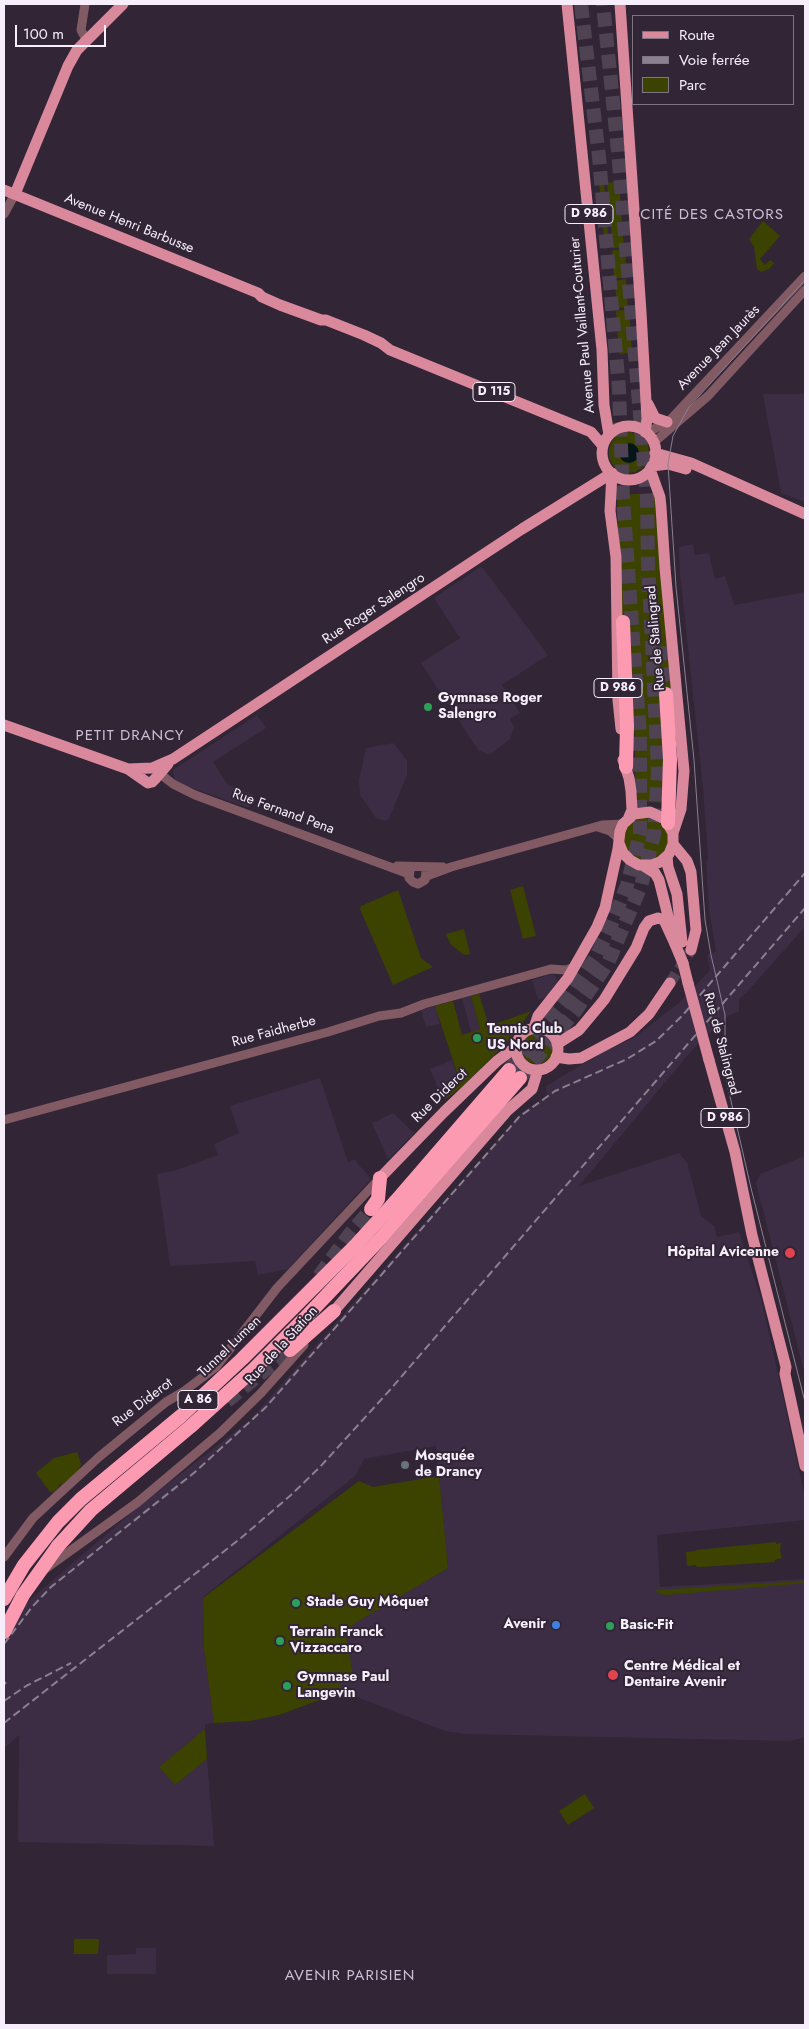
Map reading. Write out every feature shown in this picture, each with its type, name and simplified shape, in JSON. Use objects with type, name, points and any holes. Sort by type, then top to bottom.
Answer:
[{"type":"highway","points":[[622,622],[627,726],[626,767]]},
{"type":"highway","points":[[666,694],[670,759],[671,833]]},
{"type":"highway","name":"Tunnel Lumen","points":[[4,1599],[39,1544],[75,1504],[181,1416],[242,1359],[356,1245],[512,1067]]},
{"type":"highway","name":"A 86","points":[[4,1632],[23,1595],[58,1546],[98,1504],[197,1421],[306,1318],[381,1238],[512,1067]]},
{"type":"highway","points":[[371,1209],[378,1199],[379,1183]]},
{"type":"highway","points":[[290,1350],[334,1312]]},
{"type":"main road","points":[[15,194],[68,66],[77,50],[123,4]]},
{"type":"main road","name":"Avenue Paul Vaillant-Couturier","points":[[567,4],[602,350],[606,440]]},
{"type":"main road","name":"D 986","points":[[620,4],[646,398],[646,432]]},
{"type":"main road","name":"Avenue Henri Barbusse","points":[[4,190],[258,293],[262,298],[292,306],[321,320],[326,320],[381,343],[392,342],[584,421],[606,440]]},
{"type":"main road","points":[[646,398],[655,418],[667,422]]},
{"type":"main road","points":[[626,427],[636,427],[646,432],[654,448],[651,467],[643,476],[629,480],[620,478],[609,470],[602,455],[606,440],[617,429],[626,427]]},
{"type":"main road","points":[[654,448],[804,513]]},
{"type":"main road","points":[[651,467],[668,464],[682,468],[779,507],[804,513]]},
{"type":"main road","name":"Rue de Stalingrad","points":[[651,467],[660,497],[684,771],[681,809],[671,833]]},
{"type":"main road","name":"D 986","points":[[609,470],[610,504],[616,558],[618,700],[622,754],[632,801],[626,820]]},
{"type":"main road","name":"Rue Roger Salengro","points":[[149,774],[593,483],[609,470]]},
{"type":"main road","points":[[4,725],[128,769],[149,774]]},
{"type":"main road","points":[[557,1044],[579,1030],[604,1000],[636,948],[648,921],[656,918],[664,920],[682,945],[696,930],[691,872],[687,861],[671,833],[660,815],[650,812],[639,812],[626,820],[619,841],[626,857],[634,863],[644,866],[656,864],[667,856],[671,833]]},
{"type":"main road","name":"Rue Diderot","points":[[379,1183],[402,1155],[444,1112],[512,1067],[517,1042],[524,1032],[534,1028],[538,1016],[575,967],[597,928],[605,908],[619,841]]},
{"type":"main road","name":"Rue de Stalingrad","points":[[667,856],[668,867],[677,894],[683,963],[735,1152],[754,1243],[786,1367],[791,1372],[805,1466]]},
{"type":"main road","name":"Rue de Stalingrad","points":[[644,866],[655,873],[682,945]]},
{"type":"main road","points":[[556,1057],[581,1058],[630,1032],[649,1014],[670,983]]},
{"type":"main road","points":[[516,1047],[512,1067],[538,1070],[549,1066],[556,1057],[557,1044],[549,1032],[534,1028]]},
{"type":"main road","name":"Rue de la Station","points":[[334,1312],[508,1110],[532,1089],[538,1070]]},
{"type":"main road","name":"Rue de Stalingrad","points":[[799,1420],[805,1432]]},
{"type":"street","points":[[85,4],[81,30],[86,41]]},
{"type":"street","points":[[4,214],[15,194]]},
{"type":"street","name":"Avenue Jean Jaurès","points":[[646,432],[667,422],[726,362],[805,276]]},
{"type":"street","name":"Avenue Jean Jaurès","points":[[654,448],[708,396],[805,290]]},
{"type":"street","points":[[171,760],[168,770],[171,783]]},
{"type":"street","name":"Rue Fernand Pena","points":[[149,774],[196,795],[384,864],[411,871]]},
{"type":"street","points":[[451,867],[418,866],[411,871],[411,881],[418,884],[423,882],[427,876],[451,867],[598,827],[602,824],[626,820]]},
{"type":"street","points":[[598,827],[610,831],[619,841]]},
{"type":"street","points":[[423,867],[427,876]]},
{"type":"street","points":[[551,969],[566,970],[575,967]]},
{"type":"street","points":[[551,969],[560,975],[562,984]]},
{"type":"street","name":"Rue Faidherbe","points":[[4,1120],[307,1037],[327,1028],[349,1025],[379,1016],[398,1013],[551,969]]},
{"type":"street","name":"Rue Diderot","points":[[4,1557],[33,1518],[99,1457],[166,1402],[183,1392],[216,1367],[277,1288],[356,1202],[379,1183]]},
{"type":"street","name":"Rue de la Station","points":[[4,1599],[16,1588],[58,1561],[138,1502],[220,1433],[261,1393],[334,1312]]},
{"type":"shaded area","points":[[763,394],[805,394],[805,502],[781,493]]},
{"type":"shaded area","points":[[629,443],[636,446],[639,453],[636,460],[629,463],[622,460],[619,453],[622,446]]},
{"type":"shaded area","points":[[693,544],[695,555],[709,553],[715,579],[725,576],[734,605],[805,592],[805,927],[739,999],[739,1012],[729,1015],[692,1050],[579,1186],[679,1153],[687,1162],[701,1216],[714,1226],[717,1237],[739,1232],[762,1302],[805,1497],[805,1520],[657,1535],[660,1587],[805,1579],[805,1737],[791,1741],[464,1734],[445,1731],[354,1696],[343,1696],[340,1683],[354,1680],[345,1631],[448,1568],[436,1446],[364,1459],[355,1476],[203,1597],[204,1649],[214,1723],[205,1724],[205,1729],[159,1767],[175,1785],[207,1759],[214,1846],[18,1842],[19,1735],[4,1748],[4,1630],[32,1598],[137,1508],[250,1420],[521,1113],[547,1095],[546,1086],[605,1051],[634,1038],[681,1001],[710,970],[707,955],[716,952],[709,909],[706,862],[708,858],[703,788],[680,574],[679,547]]},
{"type":"shaded area","points":[[480,567],[483,568],[548,655],[502,685],[520,713],[510,719],[514,727],[510,739],[490,755],[478,750],[421,663],[460,638],[434,598]]},
{"type":"shaded area","points":[[257,715],[266,728],[213,762],[228,785],[254,795],[249,808],[175,782],[173,770]]},
{"type":"shaded area","points":[[393,743],[407,760],[407,775],[389,819],[385,821],[376,818],[360,795],[359,780],[366,748]]},
{"type":"shaded area","points":[[552,974],[556,976],[557,982],[546,997],[538,1000],[532,980]]},
{"type":"shaded area","points":[[471,996],[480,1029],[471,1032],[462,998]]},
{"type":"shaded area","points":[[435,1006],[440,1024],[426,1027],[421,1010]]},
{"type":"shaded area","points":[[452,1060],[460,1083],[439,1090],[430,1069]]},
{"type":"shaded area","points":[[320,1078],[348,1162],[354,1159],[371,1179],[288,1269],[258,1275],[255,1261],[170,1266],[157,1174],[174,1171],[218,1155],[214,1144],[239,1133],[230,1106]]},
{"type":"shaded area","points":[[393,1113],[414,1133],[388,1159],[372,1123]]},
{"type":"shaded area","name":"Hôpital Avicenne","points":[[805,1156],[805,1375],[756,1183],[760,1174]]},
{"type":"shaded area","points":[[136,1948],[156,1948],[156,1974],[107,1974],[107,1955],[136,1954]]},
{"type":"green space","points":[[604,181],[607,216],[603,217],[607,218],[609,247],[605,249],[599,183]]},
{"type":"green space","points":[[619,181],[624,248],[613,248],[607,183]]},
{"type":"green space","points":[[763,221],[780,236],[760,259],[765,265],[770,260],[774,263],[769,269],[761,272],[757,269],[754,247],[749,239]]},
{"type":"green space","points":[[625,249],[627,278],[616,278],[614,277],[612,252],[613,250]]},
{"type":"green space","points":[[626,279],[628,307],[618,308],[614,281]]},
{"type":"green space","points":[[629,309],[632,353],[619,354],[616,311]]},
{"type":"green space","points":[[631,432],[643,438],[648,445],[649,453],[647,461],[642,468],[635,472],[626,473],[613,465],[609,458],[609,450],[616,436]]},
{"type":"green space","points":[[654,493],[658,507],[673,692],[664,803],[638,801],[629,670],[619,620],[617,495]]},
{"type":"green space","points":[[650,816],[662,822],[667,829],[667,847],[662,854],[655,859],[642,860],[634,857],[627,850],[624,834],[627,826],[634,819]]},
{"type":"green space","points":[[523,886],[536,936],[523,939],[510,890]]},
{"type":"green space","points":[[398,890],[421,958],[433,967],[393,985],[360,909],[361,906]]},
{"type":"green space","points":[[464,929],[470,954],[466,955],[451,945],[446,934]]},
{"type":"green space","name":"Tennis Club US Nord","points":[[479,994],[489,1026],[531,1011],[514,1035],[462,1087],[446,1099],[443,1098],[439,1090],[460,1082],[435,1006],[453,1001],[462,1035],[480,1029],[471,996]]},
{"type":"green space","points":[[537,1032],[543,1033],[548,1037],[552,1042],[552,1054],[548,1059],[543,1063],[537,1064],[531,1063],[526,1059],[522,1054],[521,1048],[522,1042],[526,1037],[531,1033]]},
{"type":"green space","points":[[77,1452],[81,1464],[79,1470],[62,1485],[59,1484],[60,1486],[54,1492],[50,1492],[36,1473],[54,1458]]},
{"type":"green space","name":"Stade Guy Môquet","points":[[439,1476],[448,1568],[345,1631],[354,1680],[340,1684],[343,1696],[322,1699],[279,1715],[250,1721],[214,1723],[204,1649],[203,1598],[359,1481],[373,1487]]},
{"type":"green space","points":[[776,1542],[776,1544],[781,1543],[780,1551],[782,1558],[775,1560],[775,1562],[700,1567],[696,1565],[687,1566],[686,1552]]},
{"type":"green space","points":[[805,1581],[805,1583],[666,1595],[660,1594],[655,1590]]},
{"type":"green space","points":[[205,1729],[207,1759],[175,1785],[159,1767]]},
{"type":"green space","points":[[585,1794],[594,1808],[568,1825],[559,1811]]},
{"type":"green space","points":[[74,1939],[99,1939],[98,1954],[74,1954]]},
{"type":"tunnel","points":[[509,1070],[565,1002],[596,957],[627,885],[640,834],[640,736],[623,499],[619,389],[599,157],[581,4]]},
{"type":"tunnel","points":[[520,1078],[576,1010],[608,963],[641,886],[654,835],[658,770],[648,562],[647,499],[618,151],[603,4]]},
{"type":"tunnel","points":[[660,647],[666,694]]},
{"type":"tunnel","points":[[670,983],[691,950]]},
{"type":"tunnel","points":[[319,1276],[348,1236],[371,1209]]},
{"type":"tunnel","points":[[227,1401],[290,1350]]},
{"type":"tram line","points":[[805,280],[689,407],[673,436],[668,464],[676,587],[694,760],[705,920],[725,1015],[725,1075],[751,1188],[805,1402]]},
{"type":"railway","points":[[4,1644],[32,1607],[51,1587],[195,1472],[266,1407],[519,1117],[555,1091],[627,1059],[656,1041],[682,1016],[805,873]]},
{"type":"railway","points":[[4,1723],[241,1538],[320,1467],[389,1391],[805,908]]},
{"type":"railway","points":[[4,1701],[26,1686],[71,1663]]},
{"type":"place","name":"Gymnase Roger Salengro","points":[[428,707]]},
{"type":"place","name":"Tennis Club US Nord","points":[[477,1038]]},
{"type":"place","name":"Hôpital Avicenne","points":[[790,1253]]},
{"type":"place","name":"Mosquée de Drancy","points":[[405,1465]]},
{"type":"place","name":"Stade Guy Môquet","points":[[296,1603]]},
{"type":"place","name":"Avenir","points":[[556,1625]]},
{"type":"place","name":"Basic-Fit","points":[[610,1626]]},
{"type":"place","name":"Terrain Franck Vizzaccaro","points":[[280,1641]]},
{"type":"place","name":"Centre Médical et Dentaire Avenir","points":[[613,1675]]},
{"type":"place","name":"Gymnase Paul Langevin","points":[[287,1686]]},
{"type":"district","name":"CITÉ DES CASTORS","points":[[712,215]]},
{"type":"district","name":"PETIT DRANCY","points":[[130,736]]},
{"type":"district","name":"AVENIR PARISIEN","points":[[350,1976]]}]
